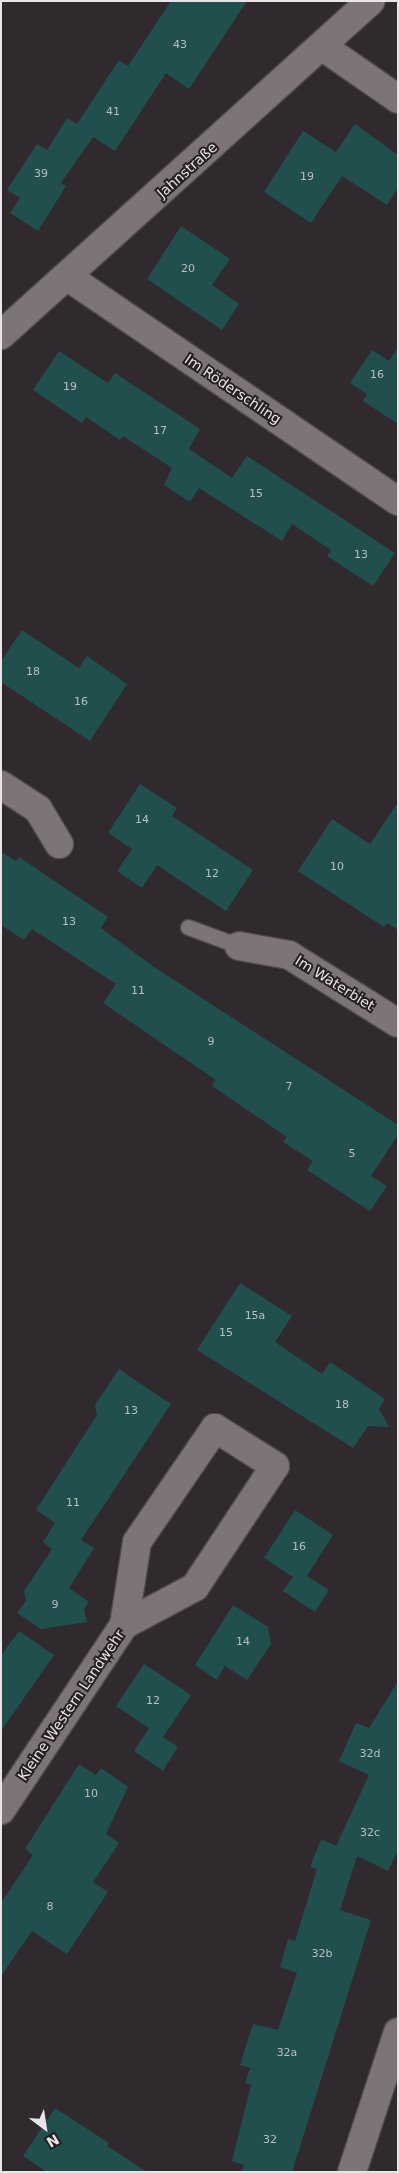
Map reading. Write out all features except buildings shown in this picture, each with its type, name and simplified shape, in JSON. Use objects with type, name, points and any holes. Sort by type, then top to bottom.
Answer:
[{"type":"street","name":"Jahnstraße","points":[[1,336],[68,278],[323,47],[370,1]]},
{"type":"street","points":[[323,47],[398,99]]},
{"type":"street","name":"Im Röderschling","points":[[68,278],[398,501]]},
{"type":"street","points":[[1,785],[38,809],[59,844]]},
{"type":"street","name":"Im Waterbiet","points":[[239,946],[289,955],[398,1022]]},
{"type":"street","name":"Kleine Western Landwehr","points":[[1,1810],[124,1625],[138,1542],[215,1428],[275,1466],[195,1587],[124,1625]]},
{"type":"street","points":[[352,2172],[398,2032]]},
{"type":"lane","points":[[188,926],[239,946]]}]
